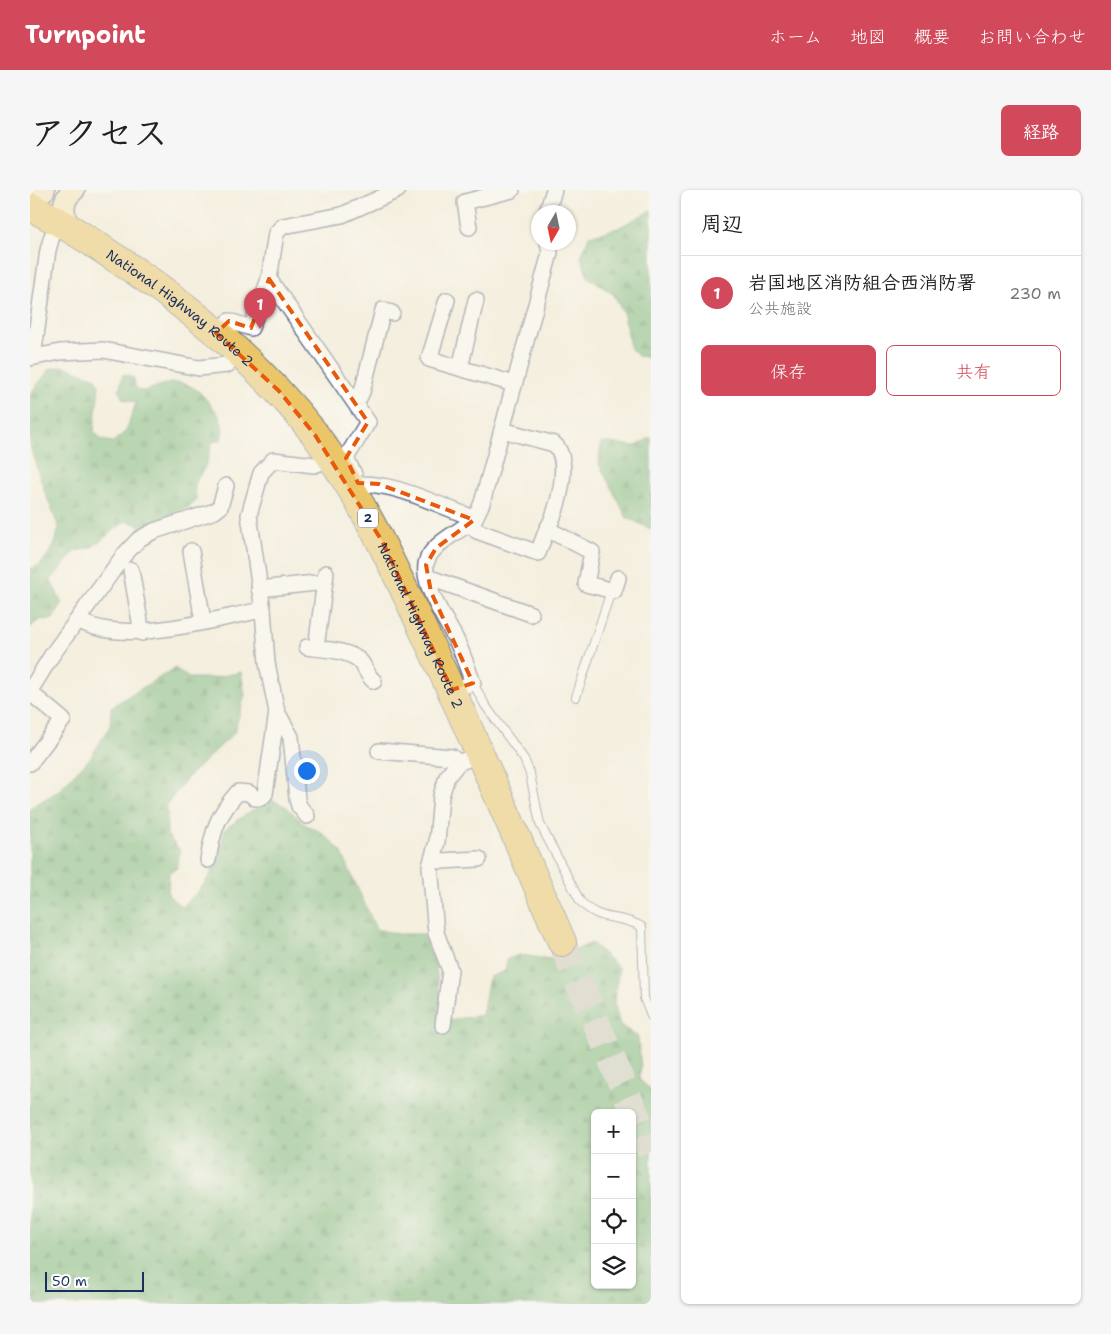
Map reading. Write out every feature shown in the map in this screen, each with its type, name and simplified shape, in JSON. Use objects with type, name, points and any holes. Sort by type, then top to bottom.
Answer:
[{"type":"highway","name":"National Highway Route 2","points":[[30,207],[64,224],[172,295],[241,354],[279,391],[353,485],[463,687],[469,759],[562,942]]},
{"type":"street","points":[[30,192],[44,190]]},
{"type":"street","points":[[74,190],[67,195],[63,210],[64,224],[52,236],[48,250],[32,357],[60,352],[103,350],[199,368],[227,365],[241,354]]},
{"type":"street","points":[[216,333],[228,321],[251,328],[269,279],[276,233],[283,226],[342,215],[398,190]]},
{"type":"street","points":[[469,228],[465,202],[512,190]]},
{"type":"street","points":[[549,205],[554,190]]},
{"type":"street","points":[[463,687],[458,643],[431,592],[426,565],[429,556],[472,521],[482,502],[549,250]]},
{"type":"street","points":[[269,279],[368,422],[346,458],[353,485],[379,484],[466,514],[477,531],[538,553],[552,521],[561,489],[564,462],[558,448],[554,444],[502,430]]},
{"type":"street","points":[[447,300],[429,359],[514,384]]},
{"type":"street","points":[[460,368],[476,300]]},
{"type":"street","points":[[356,404],[362,392],[383,310],[392,313]]},
{"type":"street","points":[[307,816],[297,799],[291,737],[277,712],[267,663],[263,610],[249,515],[261,473],[273,460],[314,465],[331,459]]},
{"type":"street","points":[[30,763],[63,720],[33,695],[31,689],[52,655],[124,555],[140,539],[154,531],[215,511],[224,498],[226,486]]},
{"type":"street","points":[[547,529],[592,552],[586,584],[615,584]]},
{"type":"street","points":[[191,552],[203,621]]},
{"type":"street","points":[[131,570],[142,633]]},
{"type":"street","points":[[259,589],[316,583],[325,578],[312,648],[343,653],[360,660],[370,678],[374,681]]},
{"type":"street","points":[[427,578],[530,614]]},
{"type":"street","points":[[78,620],[88,626],[142,633],[263,610]]},
{"type":"street","points":[[208,860],[215,825],[231,800],[238,792],[244,791],[255,798],[261,798],[265,794],[277,712]]},
{"type":"street","points":[[379,752],[469,759]]},
{"type":"street","points":[[443,1025],[450,970],[436,933],[430,877],[438,835],[441,796],[447,777],[469,759]]},
{"type":"street","points":[[433,858],[441,860],[479,858]]},
{"type":"lane","points":[[576,697],[615,584]]},
{"type":"lane","points":[[463,687],[485,705],[524,759],[530,774],[540,824],[580,901],[589,911],[599,916],[633,922],[642,927],[644,998],[651,1016]]},
{"type":"highlighted area","points":[[269,279],[368,422],[346,458],[358,483],[379,484],[474,520],[436,548],[426,565],[431,592],[473,683],[452,690],[382,541],[315,435],[279,391],[216,333],[229,321],[251,328]]},
{"type":"green space","points":[[651,210],[651,358],[638,356],[630,348],[624,315],[614,295],[588,277],[581,257],[589,236],[618,228]]},
{"type":"green space","points":[[63,366],[96,378],[99,386],[94,431],[102,440],[113,442],[126,431],[136,403],[123,399],[119,391],[123,374],[134,378],[135,386],[140,391],[174,383],[187,384],[197,390],[217,413],[222,425],[222,435],[221,440],[212,442],[205,468],[197,480],[195,493],[197,500],[191,506],[141,526],[126,521],[91,548],[75,551],[51,580],[62,604],[53,619],[39,620],[30,628],[30,569],[40,565],[54,546],[59,528],[30,446],[30,394],[50,369]]},
{"type":"green space","points":[[651,437],[651,529],[627,518],[599,464],[601,442],[636,446]]},
{"type":"green space","points":[[175,668],[189,678],[214,678],[241,672],[245,695],[234,733],[186,779],[167,804],[167,835],[180,850],[177,868],[169,873],[168,895],[182,907],[200,889],[216,864],[225,829],[251,811],[272,800],[287,807],[304,824],[321,832],[341,851],[376,929],[399,934],[423,934],[435,963],[440,995],[449,1020],[482,1015],[489,977],[505,971],[507,959],[519,955],[552,959],[592,943],[619,968],[614,1002],[620,1025],[638,1037],[641,1067],[639,1079],[651,1090],[651,1304],[30,1304],[30,808],[58,791],[91,757],[110,726],[111,707]]},
{"type":"tunnel","points":[[562,942],[651,1152]]},
{"type":"place","name":"岩国地区消防組合西消防署","points":[[260,329]]}]
